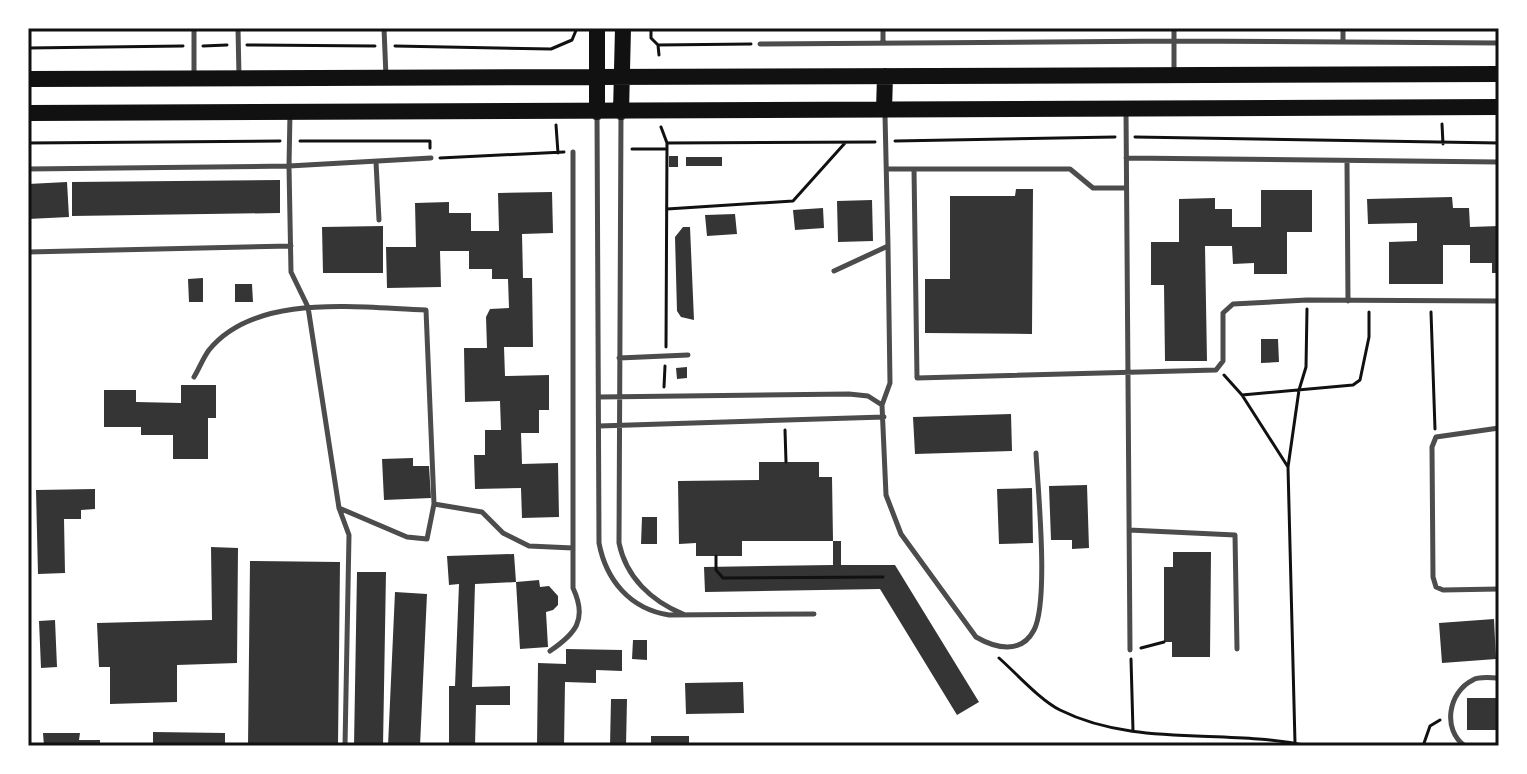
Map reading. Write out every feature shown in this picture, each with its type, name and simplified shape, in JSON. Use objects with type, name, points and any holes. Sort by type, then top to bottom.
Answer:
[{"type":"main road","points":[[597,28],[597,112]]},
{"type":"main road","points":[[621,112],[623,28]]},
{"type":"main road","points":[[28,79],[1499,74]]},
{"type":"main road","points":[[884,110],[885,76]]},
{"type":"main road","points":[[28,113],[1499,107]]},
{"type":"lane","points":[[194,28],[194,78]]},
{"type":"lane","points":[[238,28],[239,78]]},
{"type":"lane","points":[[384,28],[386,78]]},
{"type":"lane","points":[[883,28],[883,43]]},
{"type":"lane","points":[[1174,28],[1174,75]]},
{"type":"lane","points":[[1343,28],[1343,42]]},
{"type":"lane","points":[[760,44],[1174,41],[1499,43]]},
{"type":"lane","points":[[1126,109],[1130,650]]},
{"type":"lane","points":[[884,110],[890,383],[882,405],[886,495],[901,534],[976,637],[994,648],[1008,648],[1022,643],[1033,633],[1040,614],[1041,541],[1036,453]]},
{"type":"lane","points":[[290,112],[291,272],[308,307],[339,508],[349,535],[345,746]]},
{"type":"lane","points":[[597,112],[599,543],[602,560],[612,579],[626,595],[653,613],[814,614]]},
{"type":"lane","points":[[621,112],[618,397],[621,553],[637,582],[650,595],[666,607],[687,615]]},
{"type":"lane","points":[[550,651],[571,637],[577,628],[577,597],[573,588],[573,152]]},
{"type":"lane","points":[[28,169],[289,166],[431,158]]},
{"type":"lane","points":[[1126,158],[1499,162]]},
{"type":"lane","points":[[376,162],[379,220]]},
{"type":"lane","points":[[1347,162],[1348,301]]},
{"type":"lane","points":[[887,169],[1070,169],[1093,188],[1126,188]]},
{"type":"lane","points":[[914,169],[917,378],[1216,370],[1223,361],[1223,313],[1233,304],[1307,300],[1499,301]]},
{"type":"lane","points":[[28,252],[291,246]]},
{"type":"lane","points":[[834,271],[888,246]]},
{"type":"lane","points":[[194,377],[210,350],[240,325],[259,317],[308,307],[426,310],[434,504],[427,539],[407,537],[339,508]]},
{"type":"lane","points":[[619,358],[688,355]]},
{"type":"lane","points":[[599,397],[849,394],[868,396],[882,405]]},
{"type":"lane","points":[[599,426],[884,417]]},
{"type":"lane","points":[[1499,428],[1436,437],[1432,447],[1433,577],[1436,587],[1443,590],[1499,589]]},
{"type":"lane","points":[[434,504],[482,512],[503,533],[529,546],[573,548]]},
{"type":"lane","points":[[1129,530],[1235,535],[1237,649]]},
{"type":"lane","points":[[1465,746],[1458,741],[1449,721],[1455,694],[1474,678],[1499,678]]},
{"type":"path","points":[[395,46],[551,49],[572,40],[577,28]]},
{"type":"path","points":[[651,28],[651,38],[658,45],[659,55]]},
{"type":"path","points":[[640,39],[651,38]]},
{"type":"path","points":[[658,45],[760,44]]},
{"type":"path","points":[[28,48],[232,45]]},
{"type":"path","points":[[244,45],[379,46]]},
{"type":"path","points":[[551,49],[551,56]]},
{"type":"path","points":[[556,123],[558,153]]},
{"type":"path","points":[[1442,124],[1443,144]]},
{"type":"path","points":[[661,127],[667,143],[664,396]]},
{"type":"path","points":[[667,143],[1126,137],[1499,143]]},
{"type":"path","points":[[28,143],[285,141]]},
{"type":"path","points":[[298,141],[430,141],[431,158],[573,152]]},
{"type":"path","points":[[667,209],[793,201],[845,143]]},
{"type":"path","points":[[632,149],[667,149]]},
{"type":"path","points":[[1295,743],[1288,467],[1299,390],[1306,367],[1307,300]]},
{"type":"path","points":[[1242,395],[1353,385],[1360,380],[1369,337],[1369,301]]},
{"type":"path","points":[[1431,301],[1436,437]]},
{"type":"path","points":[[1216,370],[1229,379],[1242,395],[1288,467]]},
{"type":"path","points":[[785,427],[786,462]]},
{"type":"path","points":[[716,556],[716,570],[723,578],[883,577]]},
{"type":"path","points":[[1133,731],[1130,650],[1164,642]]},
{"type":"path","points":[[999,657],[1056,708],[1084,720],[1133,731],[1308,746]]},
{"type":"path","points":[[1423,746],[1430,726],[1451,714]]},
{"type":"building","points":[[669,156],[678,156],[678,167],[669,167]]},
{"type":"building","points":[[686,157],[722,157],[722,166],[686,166]]},
{"type":"building","points":[[280,180],[280,213],[72,216],[72,182]]},
{"type":"building","points":[[67,182],[69,217],[28,219],[28,184]]},
{"type":"building","points":[[1016,189],[1033,189],[1032,334],[925,333],[925,279],[950,279],[950,196],[1015,196]]},
{"type":"building","points":[[1261,190],[1312,190],[1312,232],[1287,232],[1287,274],[1254,274],[1254,263],[1233,264],[1232,246],[1205,246],[1207,361],[1165,361],[1164,285],[1151,285],[1151,242],[1179,242],[1179,199],[1215,198],[1215,209],[1232,209],[1232,227],[1261,227]]},
{"type":"building","points":[[552,192],[553,233],[522,234],[523,278],[532,278],[533,347],[504,347],[505,376],[549,375],[549,410],[539,410],[539,433],[521,433],[522,464],[558,463],[559,517],[522,518],[521,488],[475,489],[474,455],[485,455],[485,430],[501,430],[500,401],[465,402],[464,348],[487,348],[486,317],[490,309],[509,308],[508,279],[492,279],[492,269],[469,269],[469,251],[440,251],[441,287],[387,288],[386,247],[416,247],[415,203],[449,202],[449,213],[471,213],[471,231],[499,231],[498,193]]},
{"type":"building","points":[[1452,197],[1453,208],[1469,208],[1470,227],[1499,226],[1499,273],[1492,273],[1492,263],[1470,263],[1470,245],[1443,245],[1443,284],[1389,284],[1389,242],[1417,241],[1417,223],[1368,224],[1367,199]]},
{"type":"building","points":[[872,200],[873,241],[838,242],[837,201]]},
{"type":"building","points":[[823,208],[824,228],[795,230],[793,210]]},
{"type":"building","points":[[735,214],[737,234],[707,236],[705,215]]},
{"type":"building","points":[[383,226],[383,273],[323,273],[322,227]]},
{"type":"building","points":[[683,227],[690,227],[694,320],[681,317],[677,311],[675,237]]},
{"type":"building","points":[[203,278],[203,302],[189,302],[188,279]]},
{"type":"building","points":[[235,284],[252,284],[253,302],[235,302]]},
{"type":"building","points":[[1261,339],[1278,339],[1279,362],[1261,363]]},
{"type":"building","points":[[687,367],[687,378],[677,379],[676,368]]},
{"type":"building","points":[[181,385],[216,385],[216,418],[208,418],[208,459],[173,459],[173,435],[141,435],[141,427],[104,427],[104,390],[136,390],[136,402],[181,403]]},
{"type":"building","points":[[1011,414],[1012,451],[915,454],[913,417]]},
{"type":"building","points":[[413,458],[413,466],[429,466],[431,498],[384,500],[382,459]]},
{"type":"building","points":[[759,462],[819,462],[819,477],[832,477],[833,541],[742,541],[742,556],[696,556],[696,543],[679,544],[678,481],[759,480]]},
{"type":"building","points":[[1087,485],[1089,548],[1072,549],[1072,540],[1051,540],[1049,486]]},
{"type":"building","points":[[1032,488],[1033,543],[999,544],[997,489]]},
{"type":"building","points":[[95,489],[95,509],[81,510],[81,519],[64,519],[65,573],[38,574],[36,490]]},
{"type":"building","points":[[642,517],[657,517],[657,544],[641,544]]},
{"type":"building","points":[[833,541],[841,541],[841,565],[895,565],[979,702],[957,715],[880,589],[705,592],[704,567],[833,565]]},
{"type":"building","points":[[211,547],[238,548],[237,663],[177,665],[177,702],[110,704],[110,667],[99,667],[97,623],[212,620]]},
{"type":"building","points":[[1173,552],[1211,552],[1210,657],[1172,657],[1172,642],[1164,642],[1164,567],[1173,567]]},
{"type":"building","points":[[514,554],[516,582],[475,584],[472,687],[510,686],[510,705],[476,705],[475,746],[449,746],[449,686],[455,686],[459,584],[449,585],[447,556]]},
{"type":"building","points":[[250,561],[340,562],[338,746],[248,746]]},
{"type":"building","points":[[357,572],[386,572],[383,746],[354,746]]},
{"type":"building","points":[[539,580],[540,587],[549,586],[558,596],[558,605],[546,612],[548,647],[520,649],[516,582]]},
{"type":"building","points":[[395,592],[427,594],[420,746],[388,746]]},
{"type":"building","points":[[1494,619],[1496,659],[1442,663],[1439,623]]},
{"type":"building","points":[[55,620],[57,667],[41,668],[39,621]]},
{"type":"building","points":[[633,640],[647,640],[647,660],[632,659]]},
{"type":"building","points":[[566,649],[622,650],[622,671],[596,670],[596,683],[565,682],[564,746],[537,746],[538,663],[566,664]]},
{"type":"building","points":[[743,682],[744,713],[686,714],[685,683]]},
{"type":"building","points":[[1467,698],[1499,698],[1499,730],[1467,730]]},
{"type":"building","points":[[611,699],[627,699],[626,746],[610,746]]},
{"type":"building","points":[[153,732],[225,733],[225,746],[153,746]]},
{"type":"building","points":[[43,733],[80,733],[79,740],[100,740],[100,746],[44,746]]},
{"type":"building","points":[[651,736],[689,736],[689,746],[651,746]]}]
